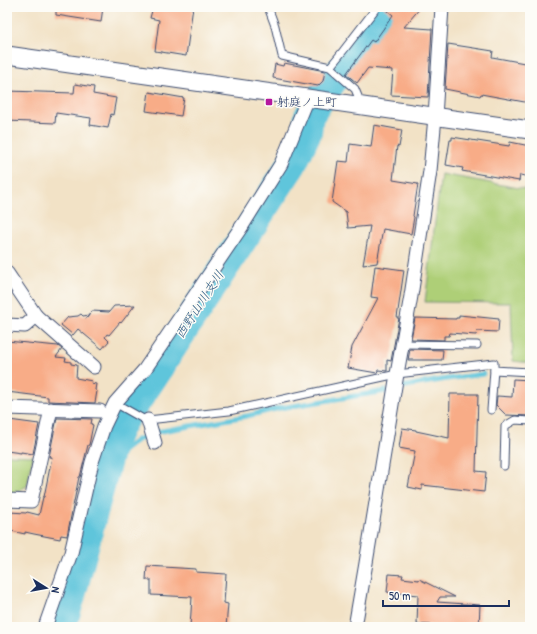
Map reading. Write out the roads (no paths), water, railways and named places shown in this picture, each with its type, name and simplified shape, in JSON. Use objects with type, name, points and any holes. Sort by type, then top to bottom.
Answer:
[{"type":"street","points":[[355,627],[411,296],[430,171],[442,7]]},
{"type":"street","points":[[7,55],[530,130]]},
{"type":"street","points":[[45,627],[71,553],[92,462],[104,426],[115,403],[145,368],[242,226],[281,164],[316,100]]},
{"type":"street","points":[[7,273],[36,316],[94,366]]},
{"type":"street","points":[[7,325],[25,326],[36,316]]},
{"type":"street","points":[[7,408],[100,411]]},
{"type":"street","points":[[7,500],[31,502],[51,409]]},
{"type":"street","points":[[148,420],[155,442]]},
{"type":"lane","points":[[268,7],[275,26],[282,56],[332,69],[355,89],[362,106]]},
{"type":"lane","points":[[332,69],[343,51],[377,7]]},
{"type":"lane","points":[[403,344],[477,345]]},
{"type":"lane","points":[[115,403],[145,420],[148,420],[229,411],[397,374],[494,363],[491,410]]},
{"type":"lane","points":[[494,370],[530,372]]},
{"type":"lane","points":[[504,466],[505,426],[515,420],[530,421]]},
{"type":"waterway","name":"西野山川支川","points":[[61,627],[70,599],[111,445],[122,421],[292,164],[307,132],[309,116],[332,81],[352,58],[390,7]]},
{"type":"waterway","points":[[400,387],[483,374]]},
{"type":"waterway","points":[[103,472],[123,451],[137,440],[156,432],[247,416],[280,408],[386,391]]},
{"type":"place","name":"射庭ノ上町","points":[[269,102]]}]
